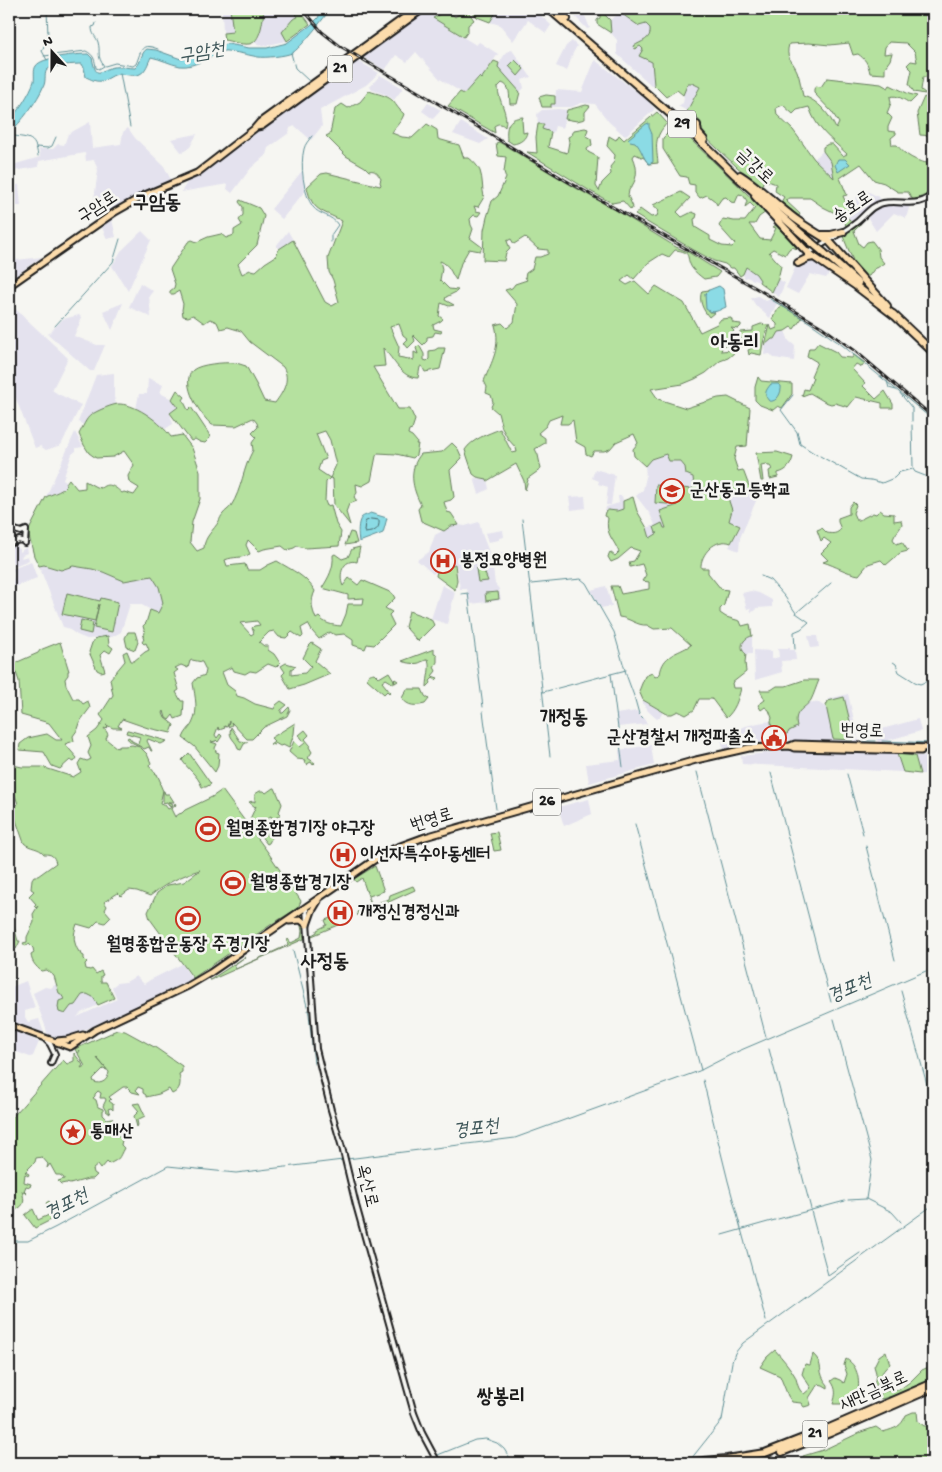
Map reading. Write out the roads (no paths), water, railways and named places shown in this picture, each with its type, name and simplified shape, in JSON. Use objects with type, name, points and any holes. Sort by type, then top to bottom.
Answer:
[{"type":"highway","name":"금강로","points":[[547,9],[581,35],[737,174],[816,238]]},
{"type":"highway","name":"금강로","points":[[555,9],[684,121],[737,174]]},
{"type":"highway","points":[[559,9],[567,19]]},
{"type":"highway","points":[[737,174],[801,244],[822,249]]},
{"type":"highway","points":[[801,244],[802,251],[799,261],[822,249],[834,241],[841,233]]},
{"type":"highway","points":[[822,249],[816,238],[841,233]]},
{"type":"highway","name":"29","points":[[816,238],[822,249],[933,350]]},
{"type":"highway","name":"29","points":[[822,249],[887,306],[933,350]]},
{"type":"highway","name":"새만금북로","points":[[681,1463],[766,1453],[829,1428],[933,1382]]},
{"type":"highway","name":"새만금북로","points":[[725,1463],[759,1459],[797,1446],[933,1388]]},
{"type":"main road","name":"구암로","points":[[256,128],[260,122],[416,9]]},
{"type":"main road","name":"구암로","points":[[9,286],[115,212],[145,195],[197,173],[256,128],[262,126],[423,9]]},
{"type":"main road","name":"송호로","points":[[822,249],[877,205],[888,202],[918,202],[927,199],[933,192]]},
{"type":"main road","points":[[9,544],[19,540],[25,542],[26,530],[21,532],[15,530],[17,535],[15,540]]},
{"type":"main road","name":"번영로","points":[[68,1047],[95,1030],[195,983],[383,854],[396,847],[425,837],[696,760],[748,748],[790,746],[794,748],[933,749]]},
{"type":"main road","points":[[286,921],[299,920],[307,925],[312,911],[320,898]]},
{"type":"main road","name":"옥산로","points":[[306,908],[316,1049],[330,1110],[347,1165],[356,1206],[414,1413],[438,1463]]},
{"type":"main road","points":[[9,1024],[68,1047],[83,1035]]},
{"type":"main road","points":[[56,1042],[95,1030]]},
{"type":"main road","points":[[44,1038],[50,1044],[55,1054],[51,1063]]},
{"type":"water","name":"구암천","points":[[322,9],[330,9],[301,46],[292,53],[285,55],[258,57],[224,51],[186,66],[176,65],[151,57],[145,69],[138,75],[117,74],[99,81],[86,77],[82,64],[49,68],[46,71],[44,85],[38,97],[24,117],[9,133],[9,120],[20,108],[30,90],[34,81],[36,66],[45,60],[88,54],[92,58],[95,70],[99,72],[114,67],[135,68],[147,49],[156,50],[181,59],[189,58],[218,45],[228,44],[249,48],[267,48],[287,43],[311,25],[318,18]]},
{"type":"water","points":[[649,123],[652,134],[653,162],[649,164],[635,142],[628,139]]},
{"type":"water","points":[[838,159],[845,159],[850,164],[838,172],[835,165]]},
{"type":"water","points":[[719,286],[723,289],[726,307],[711,312],[706,309],[705,294]]},
{"type":"water","points":[[771,384],[781,386],[781,391],[778,397],[769,401],[766,394]]},
{"type":"water","points":[[370,513],[387,518],[383,533],[359,542],[359,522],[362,517]]},
{"type":"waterway","points":[[47,9],[48,36],[42,51],[47,60]]},
{"type":"waterway","points":[[44,56],[86,51],[94,58],[96,68],[99,69],[104,66],[99,56],[98,42],[92,30],[96,23]]},
{"type":"waterway","points":[[105,66],[115,63],[133,66],[136,64],[142,49],[148,46],[158,49]]},
{"type":"waterway","points":[[291,53],[295,68],[309,81]]},
{"type":"waterway","points":[[120,73],[130,127]]},
{"type":"waterway","points":[[9,135],[32,141],[35,144],[38,156]]},
{"type":"waterway","points":[[312,136],[305,145],[302,171],[307,195],[313,207],[338,225],[331,235],[331,242]]},
{"type":"waterway","points":[[36,147],[48,148],[52,146],[56,137]]},
{"type":"waterway","points":[[55,326],[113,262],[120,239]]},
{"type":"waterway","points":[[770,299],[809,322],[842,345],[933,420]]},
{"type":"waterway","points":[[887,381],[889,388],[896,390]]},
{"type":"waterway","points":[[899,392],[912,408],[912,421]]},
{"type":"waterway","points":[[793,395],[781,410],[797,432],[800,444],[817,455]]},
{"type":"waterway","points":[[912,425],[913,467]]},
{"type":"waterway","points":[[820,456],[861,479],[882,483],[894,478],[900,472],[913,469],[915,472],[933,479]]},
{"type":"waterway","points":[[522,519],[550,756]]},
{"type":"waterway","points":[[761,576],[770,580],[796,613],[809,622],[794,632],[795,649]]},
{"type":"waterway","points":[[531,584],[581,579],[586,583],[614,632],[639,714],[643,718]]},
{"type":"waterway","points":[[796,613],[831,583]]},
{"type":"waterway","points":[[461,594],[468,593],[483,707]]},
{"type":"waterway","points":[[893,662],[896,664],[899,672],[915,682],[920,684],[933,679]]},
{"type":"waterway","points":[[543,692],[626,670]]},
{"type":"waterway","points":[[611,674],[623,767]]},
{"type":"waterway","points":[[483,711],[496,809]]},
{"type":"waterway","points":[[864,741],[875,741]]},
{"type":"waterway","points":[[882,741],[933,743]]},
{"type":"waterway","points":[[697,772],[766,1037]]},
{"type":"waterway","points":[[771,773],[831,1002]]},
{"type":"waterway","points":[[847,774],[863,834]]},
{"type":"waterway","points":[[635,824],[701,1070]]},
{"type":"waterway","points":[[866,846],[895,960]]},
{"type":"waterway","points":[[293,950],[309,1014],[314,1064]]},
{"type":"waterway","name":"경포천","points":[[347,1159],[515,1138],[699,1071],[734,1053],[933,968]]},
{"type":"waterway","points":[[901,991],[933,1106]]},
{"type":"waterway","points":[[834,1019],[872,1160],[866,1199],[892,1212],[901,1222]]},
{"type":"waterway","points":[[769,1049],[811,1209]]},
{"type":"waterway","points":[[703,1080],[766,1321]]},
{"type":"waterway","name":"경포천","points":[[9,1241],[28,1241],[168,1166],[236,1173],[343,1160]]},
{"type":"waterway","points":[[848,1200],[866,1199]]},
{"type":"waterway","points":[[778,1219],[845,1201]]},
{"type":"waterway","points":[[691,1459],[722,1420],[732,1362],[735,1353],[743,1343],[933,1205]]},
{"type":"waterway","points":[[811,1211],[828,1275],[860,1253]]},
{"type":"waterway","points":[[722,1235],[775,1220]]},
{"type":"waterway","points":[[418,1463],[475,1440],[486,1439],[497,1443],[504,1449],[513,1463]]},
{"type":"railway","points":[[303,9],[322,32],[340,46],[565,180],[822,327],[854,350],[933,417]]},
{"type":"place","name":"군산동고등학교","points":[[672,491]]},
{"type":"place","name":"봉정요양병원","points":[[443,561]]},
{"type":"place","name":"군산경찰서 개정파출소","points":[[774,738]]},
{"type":"place","name":"월명종합경기장 야구장","points":[[208,829]]},
{"type":"place","name":"이선자특수아동센터","points":[[343,855]]},
{"type":"place","name":"월명종합경기장","points":[[233,883]]},
{"type":"place","name":"개정신경정신과","points":[[340,913]]},
{"type":"place","name":"월명종합운동장 주경기장","points":[[188,919]]},
{"type":"place","name":"통매산","points":[[73,1132]]},
{"type":"district","name":"구암동","points":[[157,204]]},
{"type":"district","name":"아동리","points":[[735,344]]},
{"type":"district","name":"개정동","points":[[564,719]]},
{"type":"district","name":"사정동","points":[[325,963]]},
{"type":"district","name":"쌍봉리","points":[[501,1398]]}]
